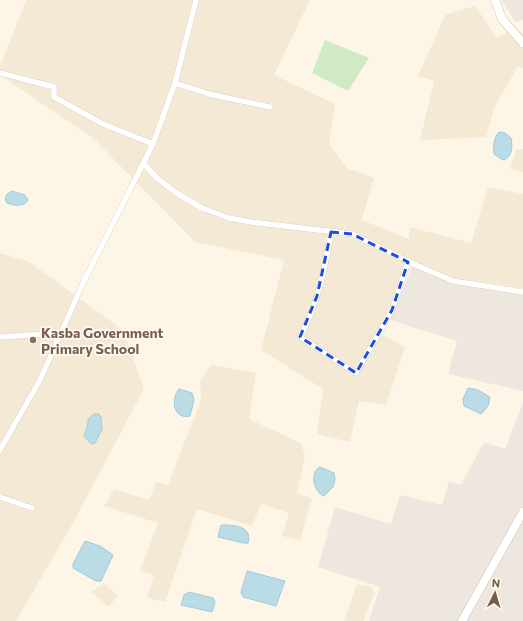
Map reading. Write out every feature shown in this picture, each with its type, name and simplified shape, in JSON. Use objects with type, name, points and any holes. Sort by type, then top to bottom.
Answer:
[{"type":"main road","points":[[495,0],[502,19],[523,43]]},
{"type":"main road","points":[[462,621],[523,512]]},
{"type":"street","points":[[0,450],[40,380],[62,333],[84,280],[153,144],[175,83],[196,0]]},
{"type":"street","points":[[0,73],[54,87],[54,97],[103,124],[153,144]]},
{"type":"street","points":[[175,83],[209,94],[270,107]]},
{"type":"street","points":[[144,164],[158,179],[202,208],[229,218],[352,234],[408,262],[453,281],[523,292]]},
{"type":"street","points":[[331,232],[318,296],[311,318],[300,337],[356,373],[392,310],[408,262]]},
{"type":"street","points":[[0,337],[62,333]]},
{"type":"street","points":[[0,497],[32,508]]},
{"type":"highlighted area","points":[[331,232],[352,234],[408,262],[392,310],[356,373],[300,337],[317,296]]},
{"type":"shaded area","points":[[26,0],[310,0],[274,75],[335,104],[329,144],[347,168],[374,178],[362,220],[409,239],[410,227],[471,243],[488,187],[523,194],[523,288],[453,278],[407,258],[389,308],[377,332],[405,347],[386,405],[359,401],[350,442],[317,434],[323,389],[261,350],[284,260],[195,242],[93,138],[0,75],[0,66]]},
{"type":"shaded area","points":[[501,0],[523,0],[523,20],[516,23]]},
{"type":"shaded area","points":[[475,6],[497,37],[516,29],[523,34],[523,69],[518,66],[495,106],[486,137],[420,140],[434,81],[418,76],[445,15]]},
{"type":"shaded area","points":[[523,149],[523,172],[510,169],[516,150]]},
{"type":"shaded area","points":[[0,253],[28,261],[123,330],[144,389],[73,523],[16,621],[0,621]]},
{"type":"shaded area","points":[[412,266],[454,283],[523,295],[523,391],[448,374],[457,341],[390,320]]},
{"type":"shaded area","points":[[212,365],[256,373],[249,419],[301,443],[305,456],[297,493],[312,499],[300,540],[282,536],[289,513],[261,504],[252,526],[197,509],[165,602],[147,598],[154,575],[140,571],[158,523],[104,506],[114,489],[149,500],[156,482],[168,485],[201,400],[200,380]]},
{"type":"shaded area","points":[[523,403],[523,621],[369,621],[380,587],[318,567],[335,507],[391,524],[400,495],[442,505],[449,481],[461,485],[484,442],[505,449]]},
{"type":"shaded area","points":[[104,584],[118,595],[109,607],[91,592]]},
{"type":"shaded area","points":[[357,584],[371,587],[375,593],[363,621],[344,621]]},
{"type":"green space","points":[[325,40],[369,58],[348,91],[312,73]]},
{"type":"water","points":[[499,132],[505,133],[511,138],[512,141],[510,154],[503,160],[494,154],[494,142]]},
{"type":"water","points":[[12,191],[25,195],[28,200],[24,204],[19,205],[7,203],[5,199],[7,194]]},
{"type":"water","points":[[468,388],[478,390],[490,397],[488,406],[481,414],[464,406],[463,399]]},
{"type":"water","points":[[179,389],[192,393],[194,400],[190,416],[180,415],[175,408],[174,403],[176,393]]},
{"type":"water","points":[[94,414],[99,414],[101,417],[102,429],[95,443],[91,444],[84,436],[88,419]]},
{"type":"water","points":[[320,467],[334,473],[335,479],[333,487],[324,496],[315,487],[314,482],[315,473]]},
{"type":"water","points":[[221,525],[237,526],[245,530],[249,537],[248,543],[218,537]]},
{"type":"water","points":[[85,541],[100,546],[113,555],[101,581],[96,581],[73,568],[73,564]]},
{"type":"water","points":[[247,571],[285,581],[276,606],[243,597],[241,593]]},
{"type":"water","points":[[189,592],[213,598],[215,602],[212,612],[181,605],[184,595]]},
{"type":"place","name":"Kasba Government Primary School","points":[[33,340]]}]
